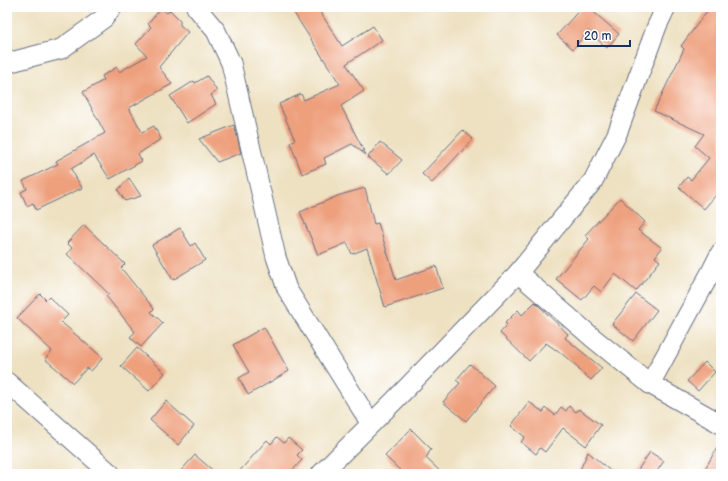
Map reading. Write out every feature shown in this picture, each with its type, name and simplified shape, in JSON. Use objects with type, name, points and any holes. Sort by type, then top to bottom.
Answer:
[{"type":"street","points":[[7,64],[61,49],[104,18],[112,7]]},
{"type":"street","points":[[196,7],[216,31],[231,63],[276,257],[287,289],[371,424]]},
{"type":"street","points":[[321,474],[518,273],[593,181],[617,134],[657,26],[666,7]]},
{"type":"street","points":[[650,384],[721,252]]},
{"type":"street","points":[[518,273],[592,338],[650,384],[721,424]]},
{"type":"street","points":[[7,382],[111,474]]},
{"type":"building","points":[[290,7],[317,7],[342,46],[373,26],[382,40],[346,64],[364,91],[341,106],[366,155],[352,144],[324,158],[326,164],[302,174],[290,142],[295,140],[279,104],[301,94],[304,100],[340,84]]},
{"type":"building","points":[[582,7],[588,7],[619,34],[607,48],[588,31],[573,49],[557,35]]},
{"type":"building","points":[[710,7],[721,7],[721,189],[704,209],[679,187],[687,177],[691,180],[709,158],[695,146],[704,134],[654,111],[684,49],[681,46]]},
{"type":"building","points":[[161,8],[167,13],[170,10],[180,20],[180,25],[188,32],[159,67],[172,84],[129,108],[142,132],[154,126],[161,139],[138,154],[142,161],[110,179],[94,155],[71,169],[82,188],[36,210],[33,203],[27,206],[21,192],[27,189],[23,181],[58,164],[56,161],[105,133],[83,92],[104,80],[102,76],[117,67],[119,72],[147,56],[136,44],[151,27],[148,24]]},
{"type":"building","points":[[207,76],[217,91],[211,95],[216,104],[187,123],[170,96],[194,81],[195,83]]},
{"type":"building","points":[[234,125],[241,153],[217,162],[199,139]]},
{"type":"building","points":[[463,130],[473,139],[432,183],[422,174]]},
{"type":"building","points":[[380,142],[402,160],[389,174],[368,157]]},
{"type":"building","points":[[129,178],[141,196],[125,201],[118,190]]},
{"type":"building","points":[[365,188],[374,224],[378,223],[396,280],[436,266],[443,288],[385,307],[367,248],[352,254],[347,243],[318,255],[300,212],[340,195]]},
{"type":"building","points":[[620,198],[645,222],[638,230],[662,248],[655,257],[660,261],[636,291],[615,274],[601,292],[594,286],[582,300],[556,279],[589,239],[585,235]]},
{"type":"building","points":[[84,225],[125,264],[121,268],[154,309],[151,312],[163,323],[141,347],[130,337],[135,332],[106,296],[109,294],[67,254],[72,248],[67,243]]},
{"type":"building","points":[[180,228],[191,246],[195,243],[205,260],[173,280],[152,245]]},
{"type":"building","points":[[40,294],[46,300],[49,297],[68,315],[61,322],[103,358],[91,371],[87,368],[73,383],[45,359],[52,351],[17,318]]},
{"type":"building","points":[[636,294],[657,310],[633,341],[612,324]]},
{"type":"building","points":[[535,302],[568,334],[565,338],[602,368],[591,380],[556,349],[546,343],[529,361],[500,333],[507,325],[505,323],[518,310],[522,315]]},
{"type":"building","points":[[264,327],[289,371],[248,395],[239,378],[249,372],[233,345]]},
{"type":"building","points":[[137,348],[165,373],[149,391],[121,366]]},
{"type":"building","points":[[705,362],[715,372],[698,391],[687,381]]},
{"type":"building","points":[[470,364],[495,386],[466,421],[443,402],[460,383],[456,380]]},
{"type":"building","points":[[166,401],[194,426],[178,445],[150,420]]},
{"type":"building","points":[[529,402],[543,412],[546,408],[555,415],[561,407],[566,411],[569,406],[576,412],[579,409],[601,425],[586,446],[563,428],[545,452],[540,448],[536,454],[521,442],[525,437],[511,426]]},
{"type":"building","points":[[411,429],[431,449],[426,458],[443,474],[404,474],[385,456]]},
{"type":"building","points":[[277,437],[284,443],[288,438],[302,450],[297,455],[302,460],[289,474],[237,474],[267,440],[271,444]]},
{"type":"building","points":[[721,441],[721,474],[702,474]]},
{"type":"building","points":[[588,452],[614,474],[578,474]]},
{"type":"building","points":[[650,452],[664,461],[655,474],[635,474]]},
{"type":"building","points":[[195,455],[217,474],[178,474]]}]
